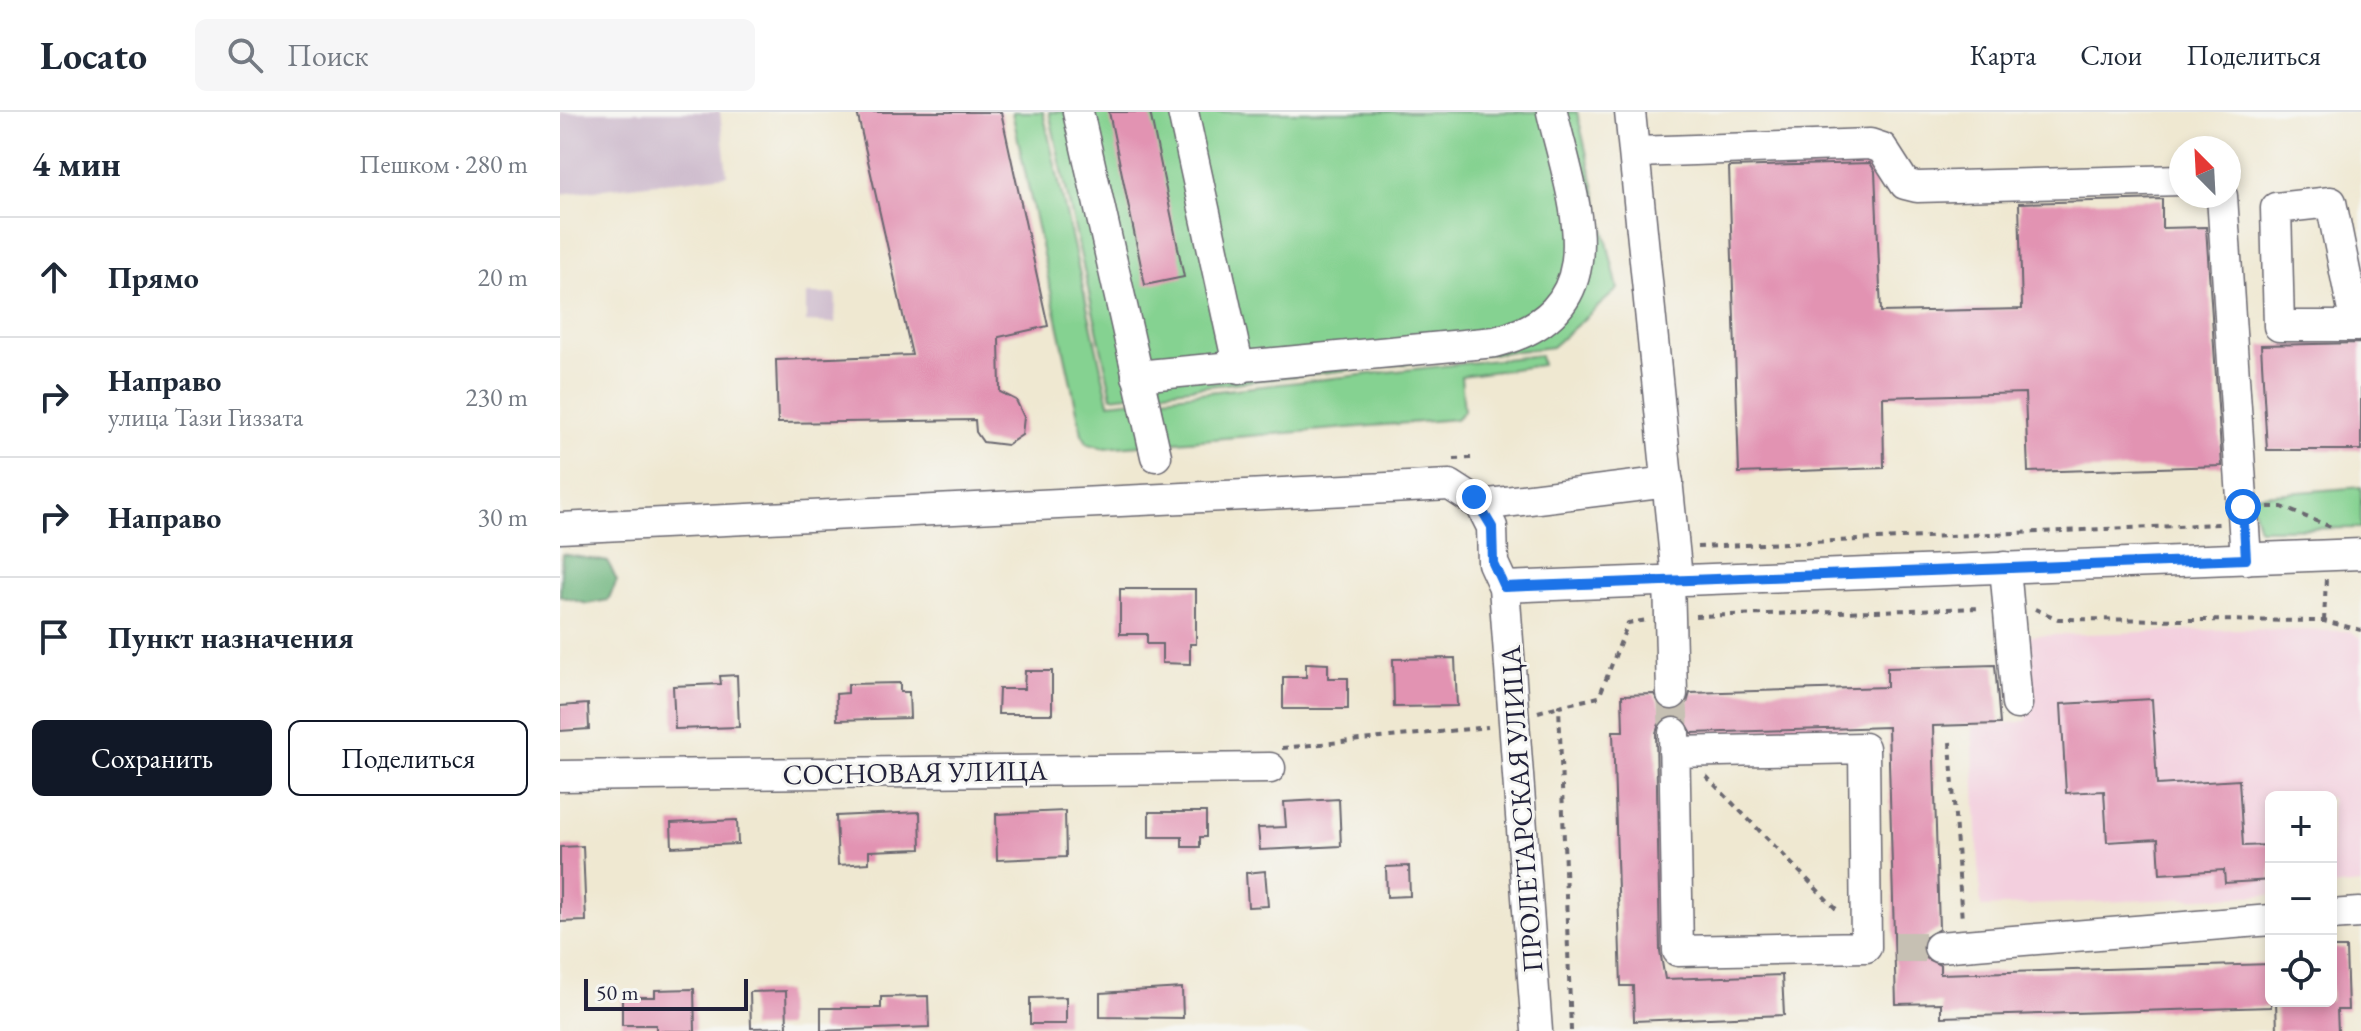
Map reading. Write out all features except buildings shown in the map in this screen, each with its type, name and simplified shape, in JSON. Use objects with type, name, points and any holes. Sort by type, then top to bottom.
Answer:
[{"type":"street","points":[[1078,112],[1156,456]]},
{"type":"street","points":[[1183,112],[1239,369]]},
{"type":"street","points":[[1137,376],[1239,369],[1495,342],[1517,336],[1540,324],[1560,305],[1572,285],[1580,261],[1581,233],[1552,112]]},
{"type":"street","points":[[1630,112],[1668,482],[1673,579],[1670,617],[1672,694]]},
{"type":"street","points":[[1636,152],[1870,144],[1882,148],[1905,184],[1917,187],[2169,180]]},
{"type":"street","points":[[2223,208],[2246,559]]},
{"type":"street","points":[[560,528],[1450,485],[1481,505],[1668,482]]},
{"type":"street","name":"ПРОЛЕТАРСКАЯ УЛИЦА","points":[[1481,505],[1492,527],[1493,563],[1504,587],[1537,1031]]},
{"type":"street","points":[[1504,587],[2361,554]]},
{"type":"street","points":[[2005,567],[2017,704]]},
{"type":"street","points":[[1677,746],[1864,748],[1866,947],[1678,951],[1677,746]]},
{"type":"street","name":"СОСНОВАЯ УЛИЦА","points":[[560,776],[1270,768]]},
{"type":"street","points":[[1951,948],[2265,921]]},
{"type":"path","points":[[1695,535],[1697,547],[2243,515],[2282,507],[2327,528],[2338,527]]},
{"type":"path","points":[[1270,768],[1283,747],[1477,730],[1599,697],[1628,623],[1670,617],[2030,607],[2058,619],[2324,621],[2361,630]]},
{"type":"path","points":[[1559,706],[1571,1031]]},
{"type":"path","points":[[1950,742],[1951,948]]},
{"type":"path","points":[[1677,746],[1866,940]]},
{"type":"shaded area","points":[[560,112],[720,112],[727,175],[560,194]]},
{"type":"shaded area","points":[[806,294],[836,294],[835,323],[806,322]]},
{"type":"shaded area","points":[[2239,629],[2350,631],[2361,638],[2361,884],[2337,886],[2337,791],[2265,791],[2265,895],[1981,907],[1972,727],[2027,721],[2022,636]]},
{"type":"green space","points":[[1012,112],[1043,112],[1109,403],[1540,355],[1542,365],[1461,376],[1464,411],[1456,419],[1104,448],[1088,444],[1082,434]]},
{"type":"green space","points":[[1049,112],[1577,112],[1618,289],[1552,347],[1112,397]]},
{"type":"green space","points":[[2361,487],[2361,528],[2259,529],[2250,496]]},
{"type":"green space","points":[[562,554],[608,562],[617,581],[608,600],[587,604],[560,596]]},
{"type":"tunnel","points":[[1672,694],[1674,733]]},
{"type":"tunnel","points":[[1895,947],[1939,947]]},
{"type":"route","points":[[1474,497],[1492,527],[1493,563],[1504,587],[1677,578],[2246,559],[2243,507]]}]
